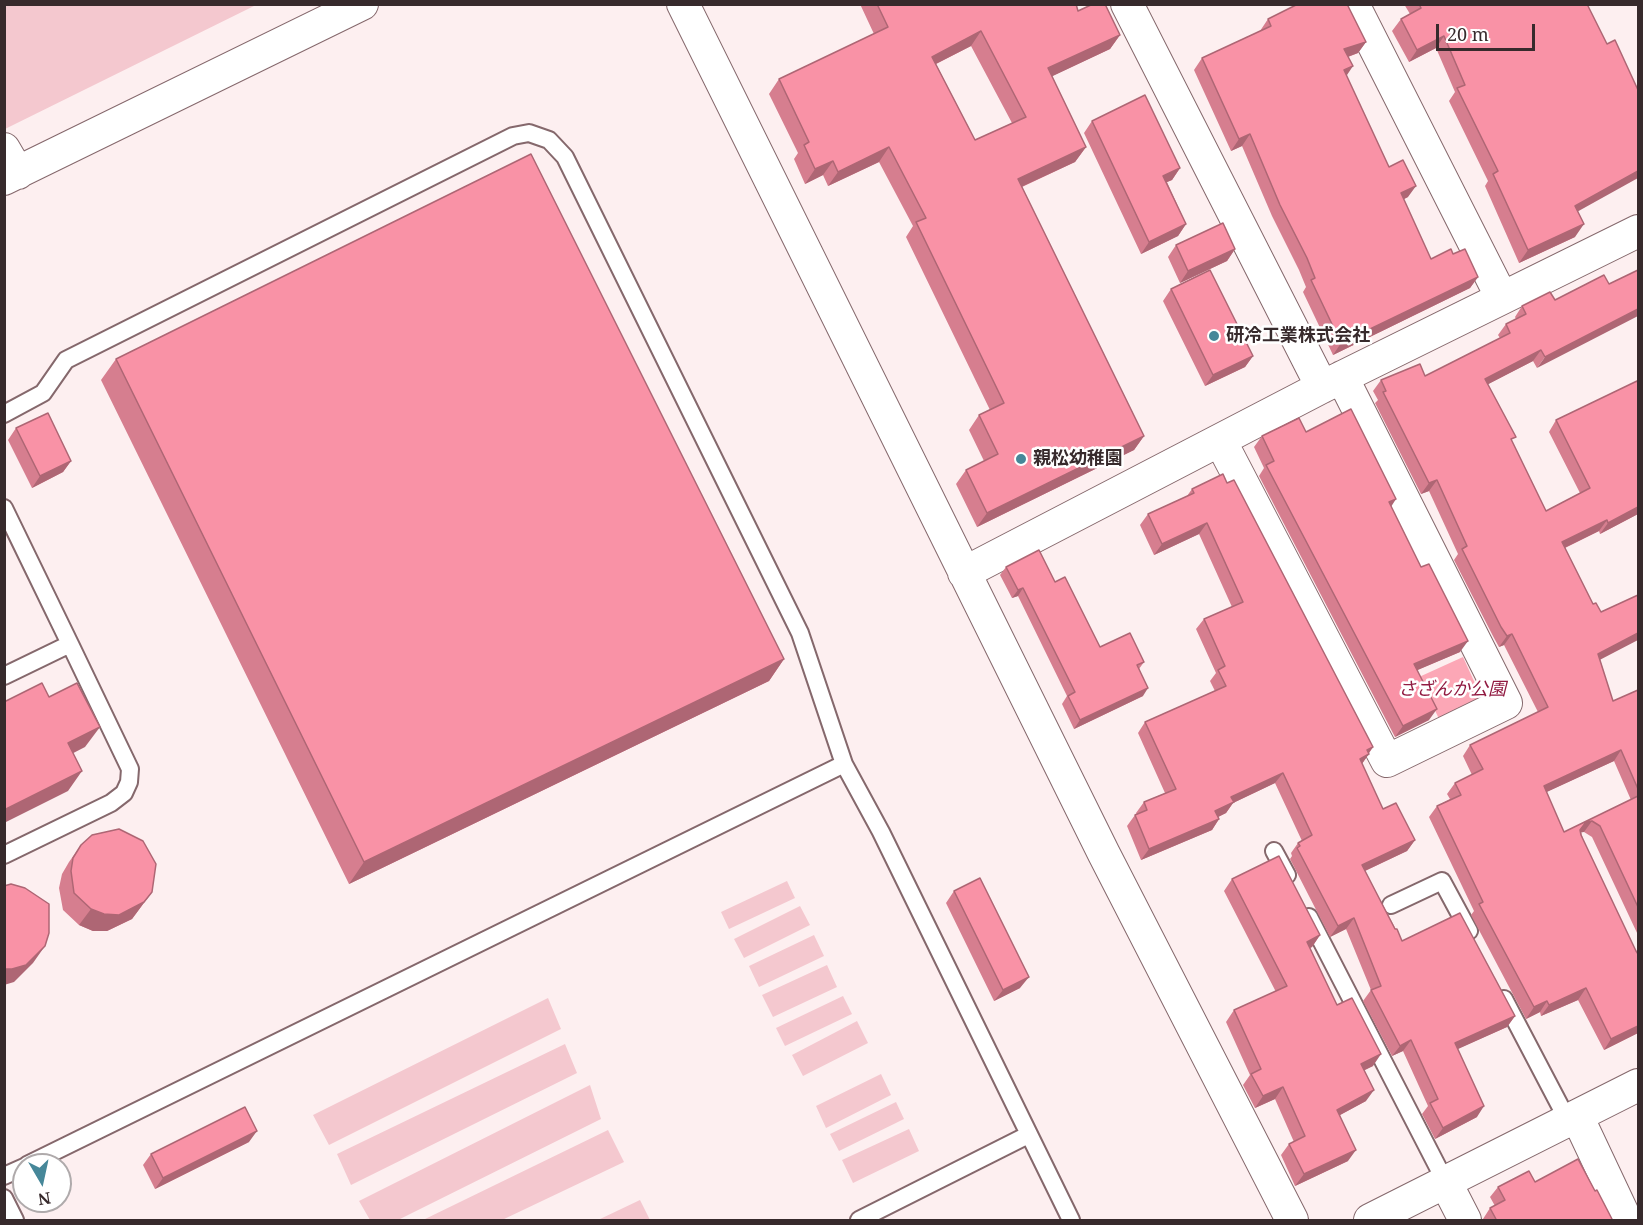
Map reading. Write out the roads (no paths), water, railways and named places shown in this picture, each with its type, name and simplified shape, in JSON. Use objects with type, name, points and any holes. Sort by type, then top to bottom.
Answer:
[{"type":"street","points":[[9,167],[362,4]]},
{"type":"street","points":[[683,4],[964,573],[1292,1221]]},
{"type":"street","points":[[1127,4],[1506,703],[1387,761],[1220,440]]},
{"type":"street","points":[[1353,4],[1502,298]]},
{"type":"street","points":[[964,573],[1332,382],[1638,231]]},
{"type":"street","points":[[1370,1221],[1638,1085]]},
{"type":"street","points":[[1572,1119],[1626,1221]]},
{"type":"street","points":[[1446,1183],[1465,1221]]},
{"type":"lane","points":[[4,414],[43,393],[66,360],[513,136],[529,133],[549,140],[565,157],[800,633],[844,764],[881,832],[1071,1221]]},
{"type":"lane","points":[[4,508],[130,769],[129,783],[124,793],[111,802],[4,855]]},
{"type":"lane","points":[[4,676],[70,644]]},
{"type":"lane","points":[[52,1153],[844,764]]},
{"type":"lane","points":[[1274,850],[1446,1183]]},
{"type":"lane","points":[[1391,905],[1442,881],[1475,944]]},
{"type":"lane","points":[[1497,985],[1572,1119]]},
{"type":"lane","points":[[859,1221],[1028,1135]]},
{"type":"lane","points":[[4,1198],[15,1221]]},
{"type":"place","name":"研冷工業株式会社","points":[[1214,336]]},
{"type":"place","name":"親松幼稚園","points":[[1021,459]]},
{"type":"park label","name":"さざんか公園","points":[[1452,690]]}]
